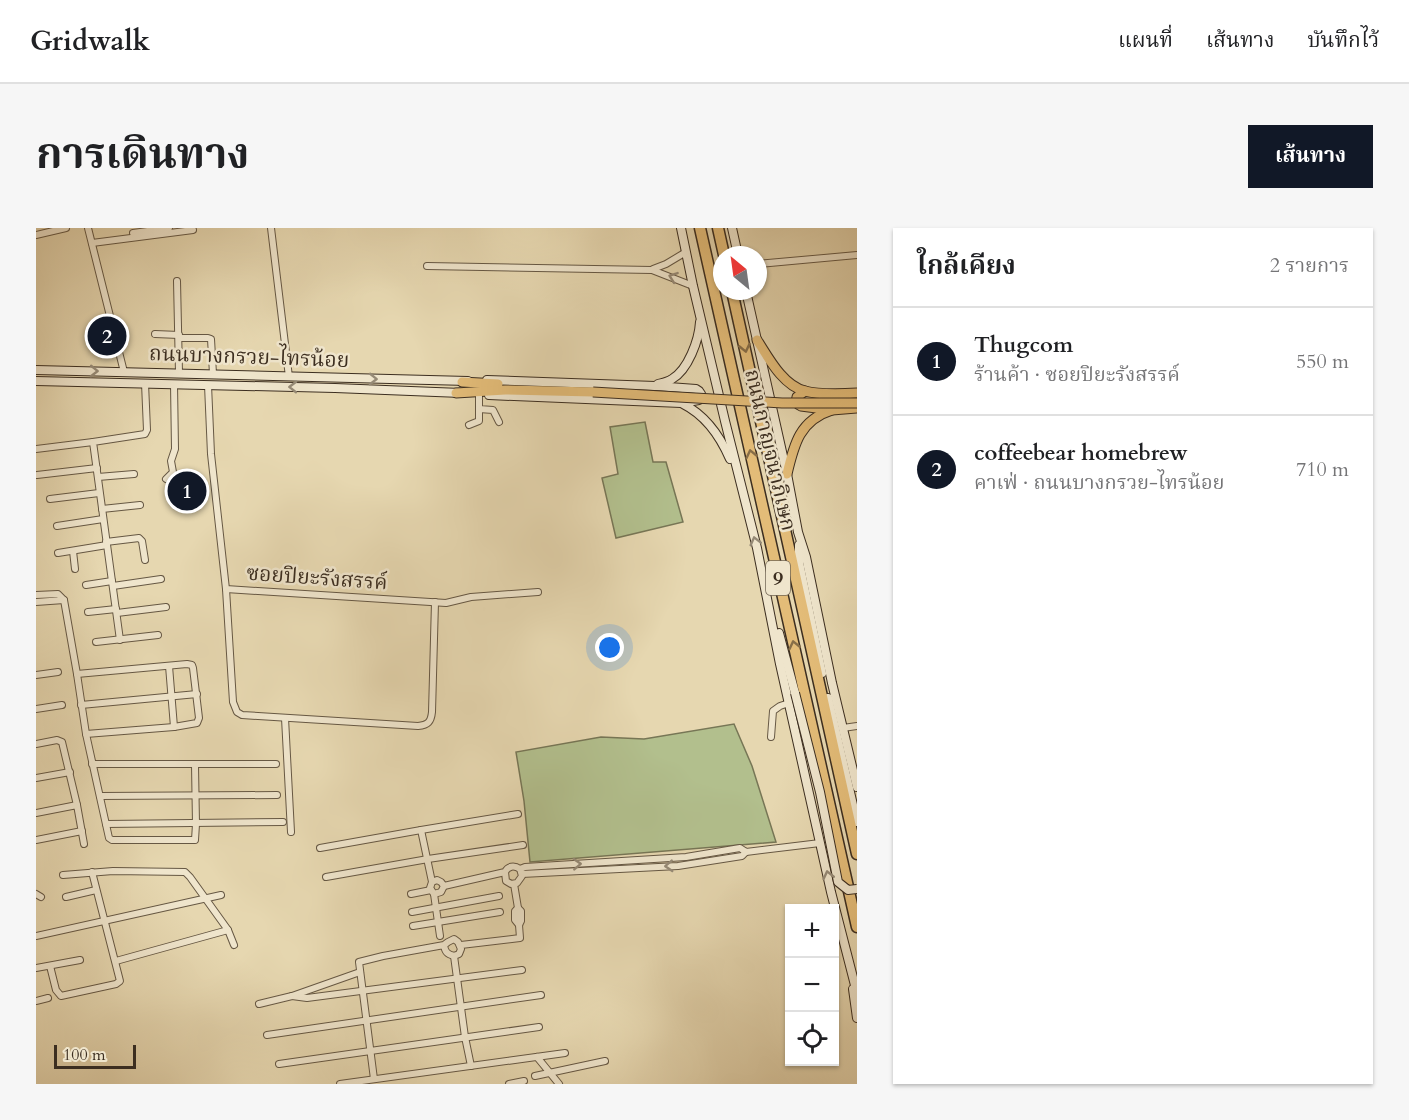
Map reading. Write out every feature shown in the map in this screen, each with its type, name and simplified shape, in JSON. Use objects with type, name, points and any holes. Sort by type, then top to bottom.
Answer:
[{"type":"highway","name":"ถนนกาญจนาภิเษก","points":[[700,228],[857,927]]},
{"type":"highway","points":[[718,228],[722,246]]},
{"type":"highway","name":"ถนนกาญจนาภิเษก","points":[[734,300],[857,854]]},
{"type":"main road","points":[[681,228],[700,316],[757,548],[820,843],[857,993]]},
{"type":"main road","points":[[732,228],[736,246]]},
{"type":"main road","points":[[748,300],[798,532],[806,557],[857,787]]},
{"type":"main road","points":[[655,386],[673,379],[689,360],[697,342],[700,316]]},
{"type":"main road","points":[[757,340],[772,364],[785,379],[798,389],[805,392],[830,394],[857,393]]},
{"type":"main road","name":"ถนนบางกรวย-ไทรน้อย","points":[[36,370],[462,382],[499,379],[696,389],[701,394],[699,400],[681,403],[456,393],[36,381]]},
{"type":"main road","points":[[462,382],[857,401]]},
{"type":"main road","points":[[456,393],[505,390],[593,390]]},
{"type":"main road","points":[[805,392],[797,397],[798,405],[832,410]]},
{"type":"main road","points":[[681,403],[695,411],[712,428],[725,447],[738,475]]},
{"type":"main road","points":[[787,474],[792,451],[813,418],[832,410],[857,408]]},
{"type":"main road","points":[[798,532],[799,562],[857,822]]},
{"type":"main road","points":[[767,597],[785,651],[820,792],[838,882],[848,890],[857,889]]},
{"type":"main road","points":[[852,976],[857,1018]]},
{"type":"street","points":[[36,235],[66,228]]},
{"type":"street","points":[[88,228],[124,372]]},
{"type":"street","points":[[91,241],[169,228]]},
{"type":"street","points":[[271,228],[288,377]]},
{"type":"street","points":[[91,241],[193,230]]},
{"type":"street","points":[[652,270],[686,252]]},
{"type":"street","points":[[767,263],[857,255]]},
{"type":"street","points":[[428,266],[652,270],[693,286]]},
{"type":"street","points":[[177,281],[179,373]]},
{"type":"street","points":[[155,334],[211,339],[213,374]]},
{"type":"street","points":[[36,449],[142,436],[147,430],[145,383]]},
{"type":"street","points":[[166,479],[173,472],[171,461],[176,449],[174,384]]},
{"type":"street","name":"ซอยปิยะรังสรรค์","points":[[208,385],[212,464],[226,589],[446,603],[471,597],[538,592]]},
{"type":"street","points":[[469,425],[478,421],[479,394]]},
{"type":"street","points":[[479,409],[493,410],[499,422]]},
{"type":"street","points":[[93,442],[120,640]]},
{"type":"street","points":[[37,475],[97,468]]},
{"type":"street","points":[[98,477],[135,474]]},
{"type":"street","points":[[51,499],[99,493]]},
{"type":"street","points":[[102,509],[140,505]]},
{"type":"street","points":[[57,526],[103,519]]},
{"type":"street","points":[[58,553],[139,538],[142,541],[145,560]]},
{"type":"street","points":[[73,551],[75,570]]},
{"type":"street","points":[[86,585],[161,579]]},
{"type":"street","points":[[226,589],[233,702],[237,712],[242,715],[285,718],[426,725],[432,719],[435,602]]},
{"type":"street","points":[[36,595],[58,594],[64,600],[86,734],[108,837],[146,840],[192,840],[196,838],[195,765]]},
{"type":"street","points":[[36,602],[64,600]]},
{"type":"street","points":[[88,612],[166,607]]},
{"type":"street","points":[[96,642],[158,635]]},
{"type":"street","points":[[77,674],[188,664],[192,665],[197,694],[199,720],[194,724],[86,734]]},
{"type":"street","points":[[169,666],[174,727]]},
{"type":"street","points":[[36,675],[58,672]]},
{"type":"street","points":[[81,705],[197,694]]},
{"type":"street","points":[[771,737],[773,711],[789,703]]},
{"type":"street","points":[[36,709],[62,705]]},
{"type":"street","points":[[285,718],[291,832]]},
{"type":"street","points":[[843,728],[857,726]]},
{"type":"street","points":[[36,744],[60,740],[63,744],[84,844]]},
{"type":"street","points":[[92,764],[276,764]]},
{"type":"street","points":[[36,778],[70,771]]},
{"type":"street","points":[[100,796],[277,795]]},
{"type":"street","points":[[36,813],[77,805]]},
{"type":"street","points":[[320,848],[518,814]]},
{"type":"street","points":[[106,824],[283,822]]},
{"type":"street","points":[[421,830],[440,936]]},
{"type":"street","points":[[36,840],[82,831]]},
{"type":"street","points":[[444,886],[505,872],[511,867],[521,871],[602,870],[741,856],[746,852],[820,843]]},
{"type":"street","points":[[326,877],[523,845]]},
{"type":"street","points":[[514,884],[521,879],[521,871],[525,867],[690,860]]},
{"type":"street","points":[[601,862],[602,870]]},
{"type":"street","points":[[63,875],[92,872],[181,871],[188,874],[206,898],[228,930],[234,945]]},
{"type":"street","points":[[50,966],[56,990],[61,996],[116,984],[120,981],[92,872]]},
{"type":"street","points":[[505,872],[506,881],[514,884]]},
{"type":"street","points":[[432,882],[439,881],[444,886]]},
{"type":"street","points":[[374,1079],[359,962],[444,945],[454,939],[461,945],[520,938],[521,911],[518,908],[514,884]]},
{"type":"street","points":[[411,894],[441,892],[444,886]]},
{"type":"street","points":[[66,897],[96,890]]},
{"type":"street","points":[[36,936],[221,895]]},
{"type":"street","points":[[412,912],[499,896]]},
{"type":"street","points":[[413,926],[500,912]]},
{"type":"street","points":[[116,961],[228,930]]},
{"type":"street","points":[[444,945],[448,955],[454,956],[459,954],[461,945]]},
{"type":"street","points":[[454,956],[460,1007],[471,1065]]},
{"type":"street","points":[[36,968],[80,960]]},
{"type":"street","points":[[292,996],[307,998],[363,992],[522,969]]},
{"type":"street","points":[[259,1004],[292,996],[360,972]]},
{"type":"street","points":[[267,1035],[541,995]]},
{"type":"street","points":[[36,1001],[48,998]]},
{"type":"street","points":[[279,1064],[539,1027]]},
{"type":"street","points":[[340,1084],[565,1053]]},
{"type":"street","points":[[537,1057],[559,1084]]},
{"type":"street","points":[[535,1076],[605,1061]]},
{"type":"street","points":[[509,1084],[524,1081]]},
{"type":"green space","points":[[645,422],[653,462],[666,462],[683,522],[616,538],[602,478],[618,474],[610,427]]},
{"type":"green space","points":[[734,724],[752,766],[776,842],[530,862],[516,752],[601,737],[644,739]]},
{"type":"place","name":"coffeebear homebrew","points":[[107,336]]},
{"type":"place","name":"Thugcom","points":[[187,491]]}]
